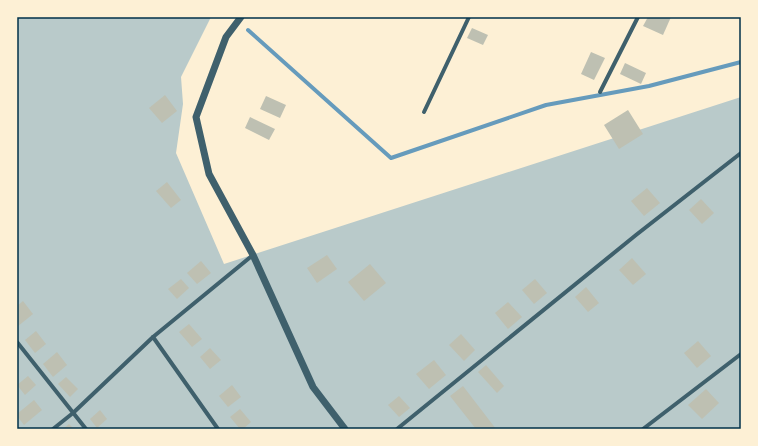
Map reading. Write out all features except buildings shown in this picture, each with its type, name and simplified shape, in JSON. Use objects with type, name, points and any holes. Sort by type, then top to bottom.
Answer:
[{"type":"street","points":[[241,17],[226,37],[196,117],[209,174],[253,255],[313,387],[345,429]]},
{"type":"street","points":[[424,112],[469,17]]},
{"type":"street","points":[[600,92],[638,17]]},
{"type":"street","points":[[397,429],[630,240],[741,153]]},
{"type":"street","points":[[53,429],[73,413],[153,337],[253,255]]},
{"type":"street","points":[[153,337],[218,429]]},
{"type":"street","points":[[17,342],[86,429]]},
{"type":"street","points":[[644,429],[741,354]]},
{"type":"shaded area","points":[[17,17],[211,17],[181,77],[183,104],[176,153],[224,264],[741,97],[741,429],[17,429]]},
{"type":"waterway","points":[[248,30],[391,158],[546,105],[649,86],[741,62]]}]
